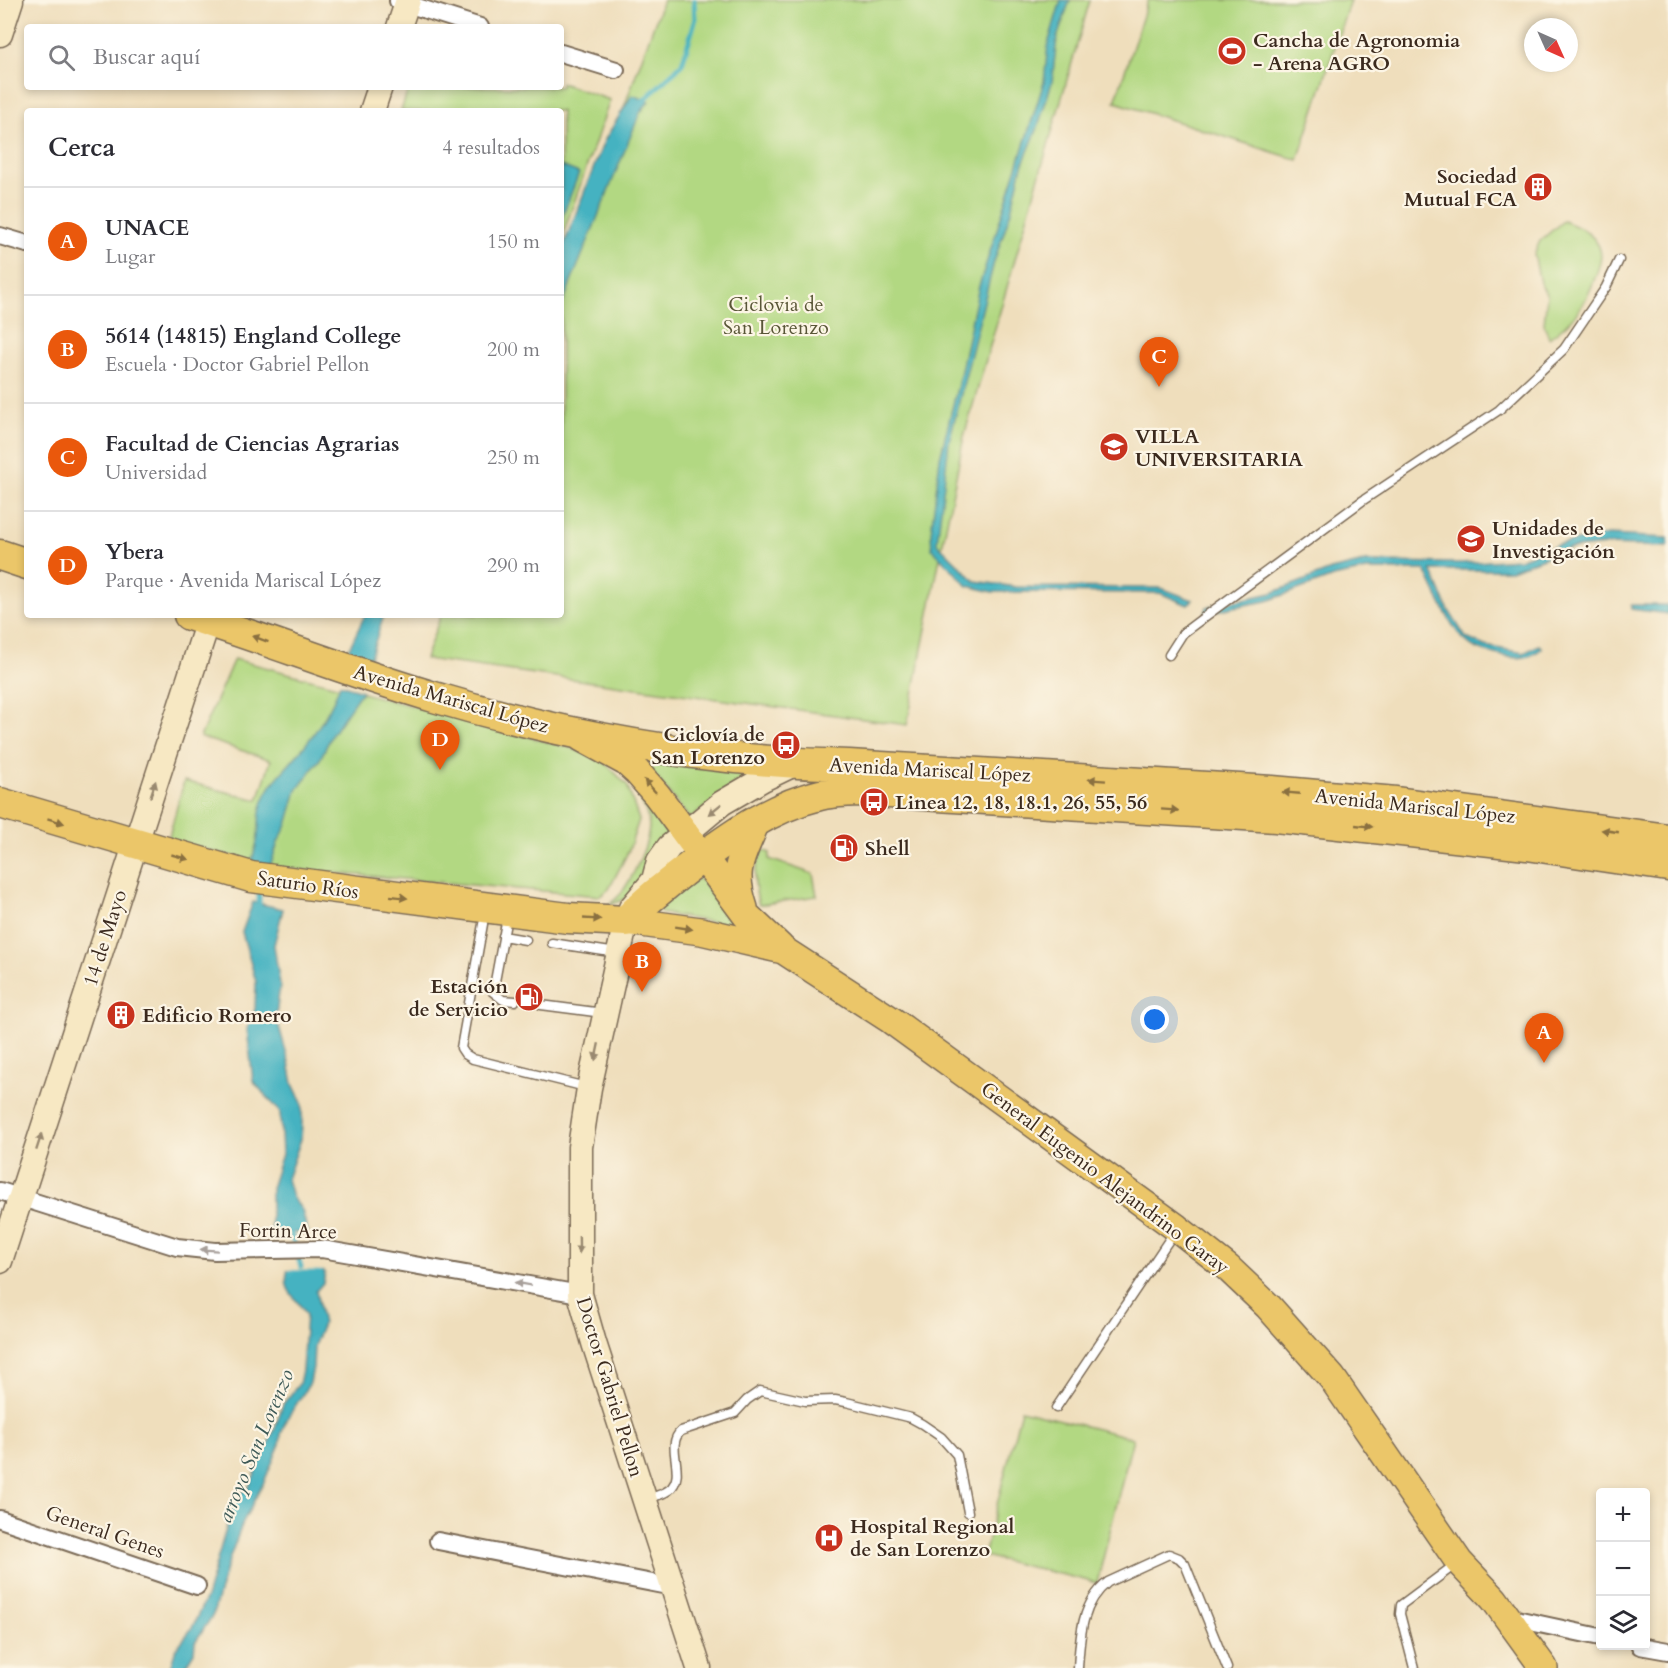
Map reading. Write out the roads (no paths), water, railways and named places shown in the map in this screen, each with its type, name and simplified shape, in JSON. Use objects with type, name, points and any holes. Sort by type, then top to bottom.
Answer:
[{"type":"highway","points":[[0,555],[24,563]]},
{"type":"highway","name":"Avenida Mariscal López","points":[[205,618],[312,658],[500,716],[574,733],[701,753],[794,764],[849,765],[1284,792],[1396,802],[1668,839]]},
{"type":"highway","name":"Avenida Mariscal López","points":[[626,921],[654,894],[702,857],[752,804],[798,801],[823,794],[857,791],[1276,817],[1527,845],[1668,866]]},
{"type":"highway","name":"Saturio Ríos","points":[[0,804],[225,870],[498,924],[568,918],[626,921]]},
{"type":"main road","points":[[574,733],[613,755],[637,772],[657,795],[746,915],[783,950]]},
{"type":"main road","points":[[746,915],[737,888],[737,866],[752,804]]},
{"type":"main road","name":"General Eugenio Alejandrino Garay","points":[[626,921],[701,931],[783,950],[891,1020],[1178,1228],[1228,1268],[1268,1306],[1332,1378],[1459,1562],[1494,1599],[1545,1668]]},
{"type":"street","points":[[0,34],[11,0]]},
{"type":"street","points":[[400,24],[404,1],[471,24]]},
{"type":"street","points":[[564,54],[616,70]]},
{"type":"street","points":[[373,108],[379,90]]},
{"type":"street","points":[[0,236],[24,243]]},
{"type":"street","name":"14 de Mayo","points":[[0,1262],[10,1194],[135,845],[202,618]]},
{"type":"street","name":"Doctor Gabriel Pellon","points":[[699,1668],[580,1294],[580,1147],[605,1013],[618,953],[631,908],[654,880],[662,856],[685,833],[722,803],[752,804],[794,764]]},
{"type":"street","name":"Fortin Arce","points":[[10,1194],[177,1247],[215,1251],[322,1249],[580,1294]]},
{"type":"street","name":"General Genes","points":[[0,1519],[197,1586]]},
{"type":"street","points":[[438,1540],[673,1587]]},
{"type":"street","points":[[1507,1617],[1596,1636]]},
{"type":"street","points":[[1650,1648],[1668,1652]]},
{"type":"lane","points":[[1169,655],[1183,633],[1362,501],[1499,410],[1564,349],[1606,287],[1619,260]]},
{"type":"lane","points":[[498,924],[526,940]]},
{"type":"lane","points":[[498,924],[493,992],[503,1000],[515,1001]]},
{"type":"lane","points":[[498,924],[461,1047],[465,1054],[473,1059],[590,1088]]},
{"type":"lane","points":[[552,943],[618,953]]},
{"type":"lane","points":[[541,1005],[605,1013]]},
{"type":"lane","points":[[1056,1408],[1178,1228]]},
{"type":"lane","points":[[645,1500],[670,1489],[674,1484],[677,1469],[675,1439],[677,1434],[735,1413],[759,1391],[805,1401],[846,1402],[911,1418],[922,1424],[941,1437],[957,1455],[968,1512]]},
{"type":"lane","points":[[1078,1668],[1081,1627],[1085,1612],[1101,1588],[1108,1582],[1169,1554],[1179,1558],[1185,1564],[1227,1668]]},
{"type":"lane","points":[[1414,1668],[1400,1614],[1401,1605],[1459,1562]]},
{"type":"water","points":[[1061,0],[1070,0],[1057,38],[1052,82],[1037,130],[1022,166],[1011,211],[994,262],[949,442],[937,543],[975,581],[1016,587],[1161,588],[1193,600],[1188,605],[1160,593],[993,592],[968,586],[932,549],[931,533],[940,458],[979,286],[1044,82],[1048,44]]},
{"type":"water","points":[[632,95],[649,101],[640,113],[564,300],[564,244],[604,141]]},
{"type":"water","points":[[564,167],[579,173],[564,212]]},
{"type":"water","points":[[1608,535],[1668,538],[1668,547],[1606,545],[1567,549],[1511,570],[1431,570],[1449,611],[1466,638],[1485,646],[1524,653],[1539,645],[1542,648],[1533,654],[1519,658],[1489,653],[1468,643],[1450,620],[1425,570],[1366,570],[1333,577],[1267,601],[1205,614],[1207,607],[1272,593],[1331,570],[1364,562],[1461,563],[1519,559],[1556,545]]},
{"type":"water","points":[[1631,605],[1668,605],[1668,614],[1631,609]]},
{"type":"water","points":[[364,618],[383,618],[370,658],[348,651]]},
{"type":"water","points":[[340,684],[362,691],[333,733],[320,759],[297,790],[287,825],[278,842],[269,870],[250,866],[257,843],[262,803],[274,782],[322,722]]},
{"type":"water","points":[[253,902],[283,909],[274,945],[280,985],[276,1016],[293,1084],[302,1103],[301,1139],[287,1179],[292,1197],[302,1210],[308,1233],[271,1232],[271,1188],[282,1154],[280,1112],[253,1081],[247,1029],[255,1009],[256,982],[242,932]]},
{"type":"water","points":[[316,1261],[325,1273],[323,1283],[316,1291],[323,1324],[314,1346],[310,1383],[286,1420],[280,1444],[264,1482],[243,1522],[226,1568],[213,1615],[195,1642],[194,1652],[184,1668],[170,1668],[176,1649],[192,1628],[207,1595],[232,1508],[240,1493],[248,1489],[283,1404],[299,1384],[306,1315],[287,1287],[287,1272],[290,1262]]},
{"type":"waterway","name":"arroyo San Lorenzo","points":[[640,104],[682,64],[695,21],[694,0]]},
{"type":"waterway","name":"arroyo San Lorenzo","points":[[259,888],[259,909]]},
{"type":"waterway","name":"arroyo San Lorenzo","points":[[289,1227],[301,1267]]},
{"type":"place","name":"Cancha de Agronomia - Arena AGRO","points":[[1232,51]]},
{"type":"place","name":"Sociedad Mutual FCA","points":[[1538,187]]},
{"type":"place","name":"Facultad de Ciencias Agrarias","points":[[1159,387]]},
{"type":"place","name":"VILLA UNIVERSITARIA","points":[[1114,447]]},
{"type":"place","name":"Unidades de Investigación","points":[[1471,539]]},
{"type":"place","name":"Ciclovía de San Lorenzo","points":[[786,745]]},
{"type":"place","name":"Ybera","points":[[440,770]]},
{"type":"place","name":"Linea 12, 18, 18.1, 26, 55, 56","points":[[874,802]]},
{"type":"place","name":"Shell","points":[[844,848]]},
{"type":"place","name":"5614 (14815) England College","points":[[642,992]]},
{"type":"place","name":"Estación de Servicio","points":[[529,997]]},
{"type":"place","name":"Edificio Romero","points":[[121,1015]]},
{"type":"place","name":"UNACE","points":[[1544,1063]]},
{"type":"place","name":"Hospital Regional de San Lorenzo","points":[[829,1538]]},
{"type":"park label","name":"Ciclovia de San Lorenzo","points":[[776,316]]}]
